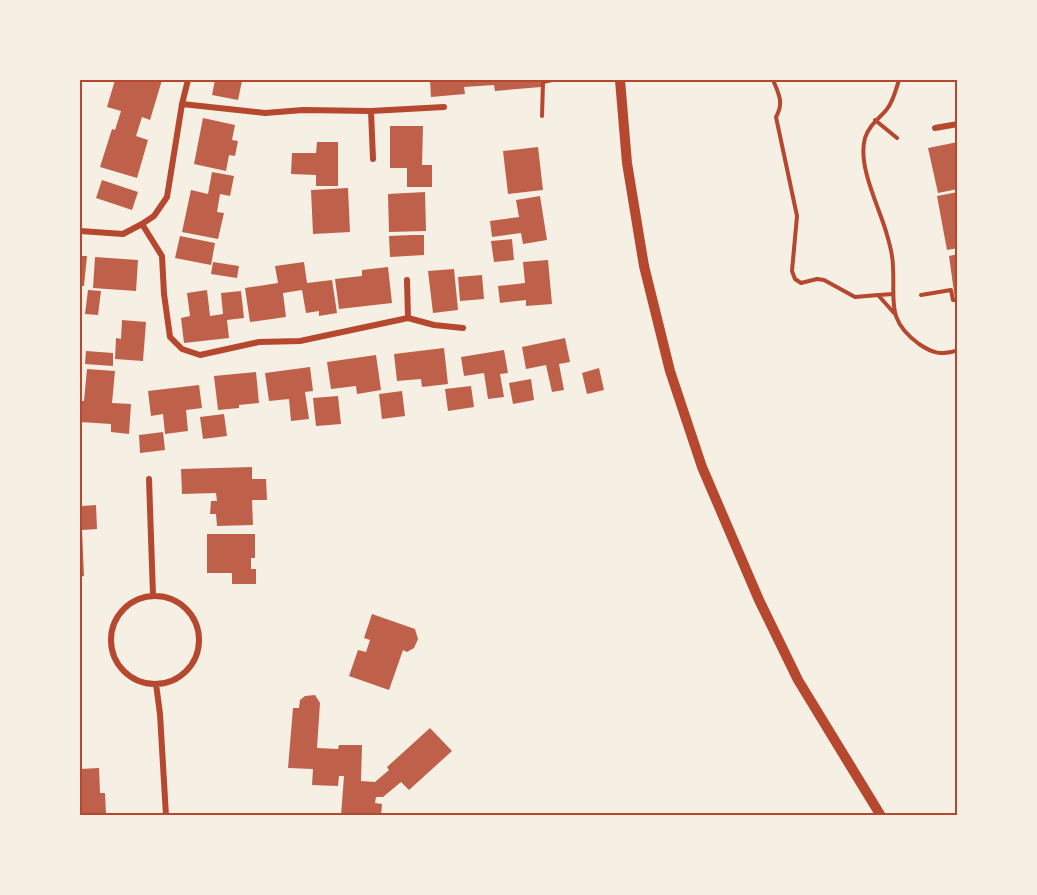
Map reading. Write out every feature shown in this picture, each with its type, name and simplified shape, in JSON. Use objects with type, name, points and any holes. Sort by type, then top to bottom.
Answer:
[{"type":"street","points":[[80,231],[123,234],[154,216],[167,197],[188,80]]},
{"type":"street","points":[[620,80],[627,163],[644,266],[670,371],[702,467],[759,600],[798,680],[881,816]]},
{"type":"street","points":[[182,104],[265,113],[444,107]]},
{"type":"street","points":[[371,111],[372,159]]},
{"type":"street","points":[[935,128],[957,124]]},
{"type":"street","points":[[142,225],[162,256],[170,337],[182,349],[200,355],[260,342],[300,341],[408,318],[434,325],[463,328]]},
{"type":"street","points":[[407,280],[408,318]]},
{"type":"street","points":[[148,479],[153,595]]},
{"type":"street","points":[[153,595],[172,598],[185,607],[195,621],[200,638],[196,656],[186,671],[172,681],[156,684],[137,681],[123,671],[113,656],[110,638],[115,621],[125,606],[136,599],[153,595]]},
{"type":"street","points":[[156,684],[166,816]]},
{"type":"path","points":[[542,116],[543,81],[552,80]]},
{"type":"path","points":[[773,80],[780,95],[781,108],[776,117],[797,216],[792,271],[795,279],[801,283],[817,279],[824,280],[855,297],[893,294]]},
{"type":"path","points":[[895,314],[893,260],[881,213],[868,185],[865,138],[875,120],[889,107],[899,80]]},
{"type":"path","points":[[875,120],[897,138]]},
{"type":"path","points":[[921,295],[951,290],[953,300],[957,300]]},
{"type":"path","points":[[878,295],[895,314],[903,330],[926,349],[935,354],[957,350]]},
{"type":"building","points":[[115,80],[162,80],[150,120],[142,117],[136,136],[148,140],[137,178],[100,167],[112,129],[115,130],[121,111],[107,107]]},
{"type":"building","points":[[215,80],[249,80],[248,82],[242,81],[238,100],[212,95]]},
{"type":"building","points":[[430,80],[541,80],[541,87],[495,91],[494,85],[464,87],[465,94],[431,97]]},
{"type":"building","points":[[203,118],[235,125],[232,140],[238,141],[235,156],[229,155],[226,171],[194,164]]},
{"type":"building","points":[[390,126],[423,126],[422,165],[432,165],[432,187],[407,187],[407,168],[390,168]]},
{"type":"building","points":[[317,142],[338,142],[338,186],[316,186],[316,175],[291,174],[292,153],[316,153]]},
{"type":"building","points":[[958,142],[958,189],[938,193],[928,148]]},
{"type":"building","points":[[538,147],[543,190],[508,194],[503,151]]},
{"type":"building","points":[[212,172],[234,176],[230,196],[220,194],[217,212],[224,213],[218,239],[182,232],[191,190],[208,194]]},
{"type":"building","points":[[102,180],[138,192],[132,210],[96,198]]},
{"type":"building","points":[[348,188],[350,232],[313,234],[311,190]]},
{"type":"building","points":[[425,192],[426,231],[389,232],[388,194]]},
{"type":"building","points":[[958,192],[958,248],[947,250],[937,196]]},
{"type":"building","points":[[540,196],[547,240],[523,244],[521,233],[492,237],[490,221],[519,217],[516,200]]},
{"type":"building","points":[[424,235],[424,255],[390,257],[389,236]]},
{"type":"building","points":[[180,236],[215,243],[211,265],[175,258]]},
{"type":"building","points":[[512,239],[514,260],[494,262],[491,241]]},
{"type":"building","points":[[958,254],[958,299],[955,299],[949,256]]},
{"type":"building","points":[[80,256],[87,256],[84,286],[80,286]]},
{"type":"building","points":[[95,257],[138,260],[136,291],[93,288]]},
{"type":"building","points":[[548,260],[552,304],[526,306],[526,300],[500,303],[498,286],[525,283],[523,262]]},
{"type":"building","points":[[213,262],[239,266],[237,278],[211,274]]},
{"type":"building","points":[[304,262],[307,283],[332,280],[337,313],[319,316],[319,311],[306,313],[302,290],[283,293],[286,317],[250,322],[245,288],[278,283],[275,266]]},
{"type":"building","points":[[388,267],[392,303],[339,309],[335,279],[362,276],[362,270]]},
{"type":"building","points":[[454,269],[458,310],[433,313],[428,271]]},
{"type":"building","points":[[482,275],[484,299],[460,301],[458,277]]},
{"type":"building","points":[[88,290],[101,291],[98,315],[85,314]]},
{"type":"building","points":[[207,290],[210,316],[223,314],[221,293],[241,291],[244,318],[227,320],[229,338],[184,343],[181,318],[190,316],[187,293]]},
{"type":"building","points":[[122,320],[146,322],[143,361],[115,359],[116,338],[121,339]]},
{"type":"building","points":[[565,338],[570,362],[559,364],[564,390],[552,392],[546,365],[526,369],[522,347]]},
{"type":"building","points":[[444,348],[448,384],[422,387],[421,379],[397,381],[394,354]]},
{"type":"building","points":[[504,350],[508,373],[500,374],[504,397],[488,399],[484,373],[464,376],[461,357]]},
{"type":"building","points":[[86,351],[113,353],[113,366],[85,364]]},
{"type":"building","points":[[376,355],[381,390],[357,394],[356,386],[331,389],[327,362]]},
{"type":"building","points":[[310,367],[313,391],[305,392],[309,419],[291,421],[289,399],[269,401],[265,373]]},
{"type":"building","points":[[599,368],[604,390],[587,394],[582,373]]},
{"type":"building","points":[[87,369],[115,371],[112,403],[131,404],[129,434],[111,432],[111,424],[80,422],[80,401],[84,401]]},
{"type":"building","points":[[256,372],[259,403],[218,410],[214,376]]},
{"type":"building","points":[[531,379],[534,400],[513,404],[509,383]]},
{"type":"building","points":[[199,385],[202,408],[186,410],[188,431],[165,434],[163,414],[151,416],[148,391]]},
{"type":"building","points":[[471,386],[474,407],[448,411],[445,389]]},
{"type":"building","points":[[402,391],[405,416],[382,419],[379,394]]},
{"type":"building","points":[[338,396],[341,424],[316,426],[313,398]]},
{"type":"building","points":[[224,414],[227,436],[203,439],[200,417]]},
{"type":"building","points":[[163,432],[165,450],[140,453],[139,435]]},
{"type":"building","points":[[252,467],[252,479],[266,479],[267,500],[252,500],[253,525],[217,526],[216,514],[210,514],[211,501],[217,501],[216,493],[182,494],[181,469]]},
{"type":"building","points":[[80,488],[82,506],[96,505],[97,529],[82,530],[84,576],[80,577]]},
{"type":"building","points":[[207,534],[255,534],[255,558],[251,558],[251,569],[256,569],[256,584],[232,584],[232,573],[207,573]]},
{"type":"building","points":[[372,614],[415,629],[418,639],[414,648],[407,652],[403,650],[389,690],[349,676],[358,650],[366,652],[370,640],[364,638]]},
{"type":"building","points":[[315,695],[320,703],[317,748],[338,749],[339,745],[362,745],[361,781],[375,782],[389,770],[387,767],[430,728],[452,751],[409,790],[401,782],[383,797],[376,797],[375,803],[382,804],[381,816],[341,816],[344,776],[339,776],[338,786],[312,785],[313,769],[288,768],[293,708],[299,708],[300,700],[305,696]]},
{"type":"building","points":[[99,768],[100,793],[105,793],[106,814],[80,816],[80,769]]}]
